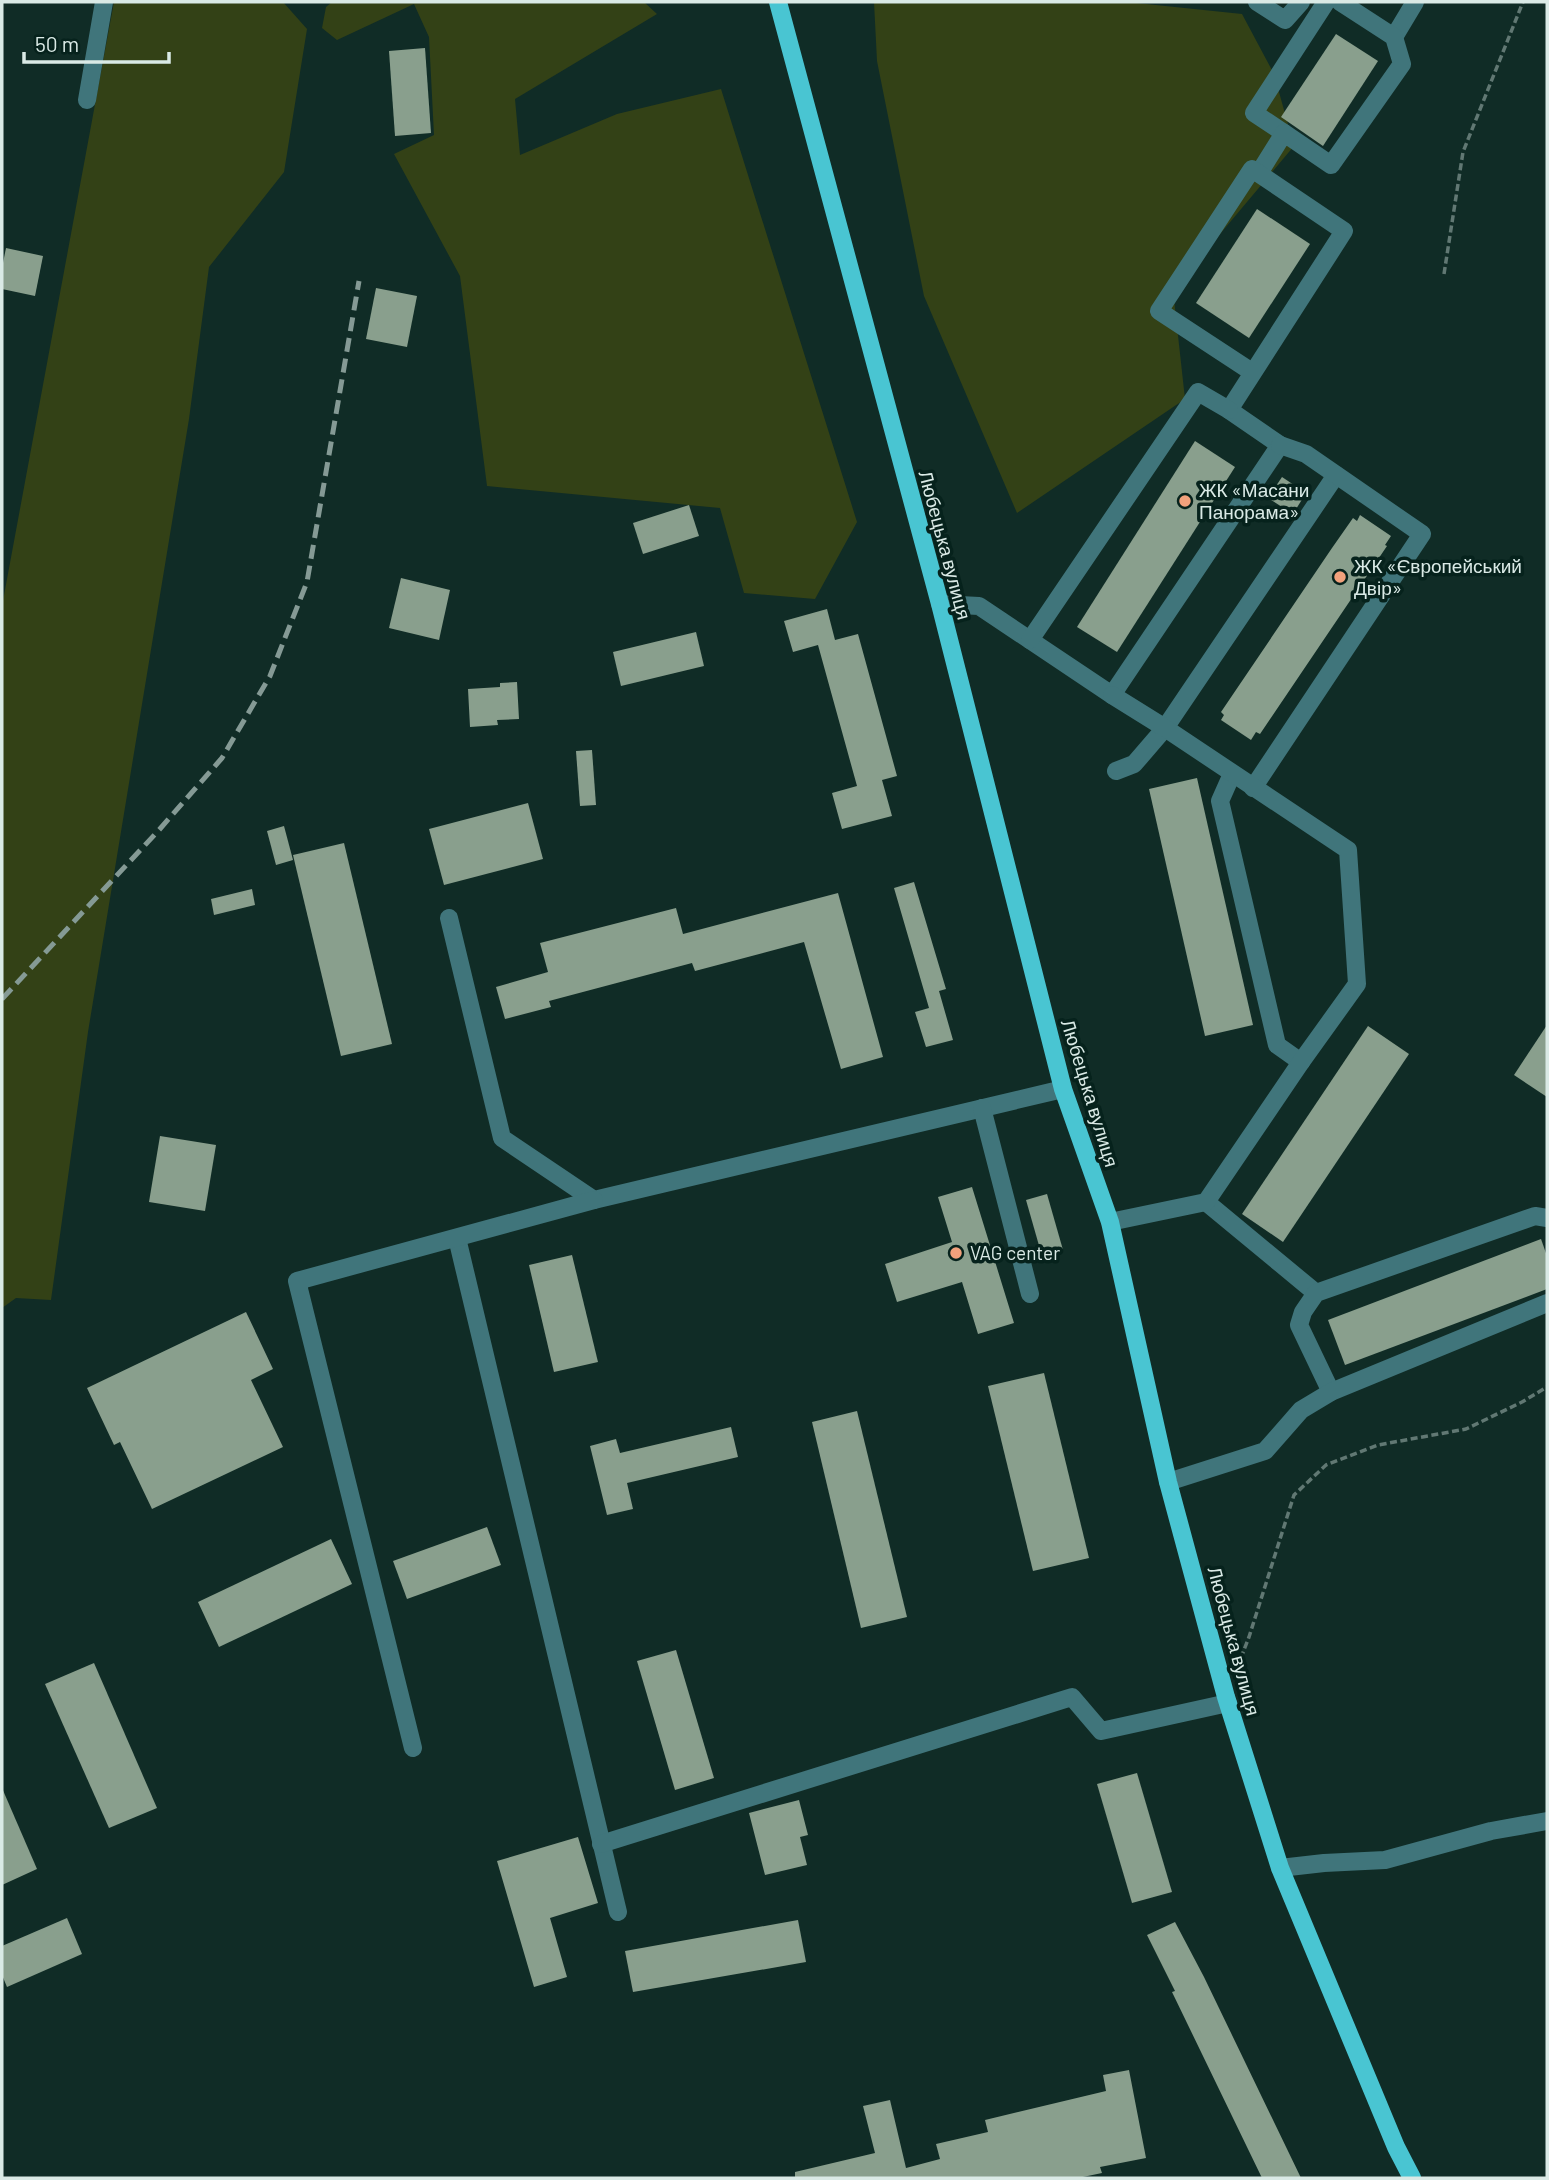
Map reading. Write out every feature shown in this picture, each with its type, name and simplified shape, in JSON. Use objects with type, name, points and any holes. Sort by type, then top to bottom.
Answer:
[{"type":"main road","name":"Любецька вулиця","points":[[778,2],[940,604],[1063,1089],[1110,1222],[1168,1482],[1227,1700],[1280,1868],[1396,2147],[1412,2178]]},
{"type":"street","points":[[87,100],[104,2]]},
{"type":"street","points":[[1258,2],[1285,20],[1301,2]]},
{"type":"street","points":[[1326,2],[1254,113],[1331,165],[1402,64],[1394,37],[1353,5]]},
{"type":"street","points":[[1394,37],[1415,2]]},
{"type":"street","points":[[1259,173],[1284,133]]},
{"type":"street","points":[[1229,410],[1344,231],[1252,169],[1159,311],[1252,372]]},
{"type":"street","points":[[1030,640],[1198,392],[1279,445],[1306,454],[1422,534],[1253,788]]},
{"type":"street","points":[[1112,695],[1279,445]]},
{"type":"street","points":[[1116,771],[1134,764],[1166,728],[1336,475]]},
{"type":"street","points":[[940,604],[979,606],[1348,850],[1357,984],[1206,1202],[1110,1222]]},
{"type":"street","points":[[1232,775],[1220,801],[1276,1045],[1301,1062]]},
{"type":"street","points":[[449,918],[502,1138],[594,1200]]},
{"type":"street","points":[[413,1748],[298,1281],[594,1200],[1063,1089]]},
{"type":"street","points":[[982,1108],[1030,1294]]},
{"type":"street","points":[[1206,1202],[1316,1293]]},
{"type":"street","points":[[1331,1392],[1299,1325],[1303,1312],[1316,1293],[1535,1216],[1547,1218]]},
{"type":"street","points":[[457,1238],[618,1912]]},
{"type":"street","points":[[1168,1482],[1265,1451],[1301,1410],[1331,1392],[1547,1303]]},
{"type":"street","points":[[601,1844],[1072,1697],[1101,1731],[1227,1700]]},
{"type":"street","points":[[1280,1868],[1385,1860],[1491,1831],[1547,1821]]},
{"type":"path","points":[[1444,274],[1463,152],[1522,2]]},
{"type":"path","points":[[1227,1700],[1294,1495],[1326,1465],[1378,1445],[1466,1429],[1547,1387]]},
{"type":"green space","points":[[114,2],[283,2],[307,29],[284,172],[209,267],[189,419],[88,1032],[51,1300],[16,1298],[2,1308],[2,606]]},
{"type":"green space","points":[[332,2],[644,2],[657,14],[515,99],[520,155],[617,114],[721,89],[857,522],[815,599],[744,593],[720,508],[487,486],[460,276],[394,154],[434,135],[429,37],[414,4],[337,40],[322,28],[326,7]]},
{"type":"green space","points":[[874,2],[1127,2],[1242,14],[1274,74],[1294,146],[1173,290],[1185,399],[1017,513],[924,296],[877,61]]},
{"type":"building","points":[[1336,34],[1378,61],[1323,146],[1281,117]]},
{"type":"building","points":[[425,48],[431,133],[395,136],[389,51]]},
{"type":"building","points":[[1257,209],[1310,244],[1249,338],[1196,303]]},
{"type":"building","points":[[6,248],[43,256],[35,296],[2,289]]},
{"type":"building","points":[[376,288],[417,296],[407,347],[366,339]]},
{"type":"building","points":[[1195,441],[1235,467],[1117,652],[1077,627]]},
{"type":"building","points":[[1282,477],[1306,493],[1293,514],[1268,498]]},
{"type":"building","points":[[689,505],[699,536],[643,554],[633,523]]},
{"type":"building","points":[[1360,515],[1391,536],[1385,545],[1387,546],[1260,734],[1256,732],[1251,740],[1221,720],[1224,715],[1221,712],[1353,518],[1357,521]]},
{"type":"building","points":[[401,578],[450,590],[439,640],[389,628]]},
{"type":"building","points":[[827,609],[835,640],[858,634],[897,776],[882,780],[892,816],[842,829],[832,793],[857,786],[818,645],[793,652],[784,621]]},
{"type":"building","points":[[696,632],[704,666],[621,686],[613,652]]},
{"type":"building","points":[[517,682],[519,719],[497,720],[498,725],[470,727],[468,689],[500,687],[500,683]]},
{"type":"building","points":[[592,750],[596,805],[580,806],[576,751]]},
{"type":"building","points":[[1197,778],[1253,1025],[1205,1036],[1149,789]]},
{"type":"building","points":[[528,803],[543,859],[444,885],[429,829]]},
{"type":"building","points":[[284,826],[293,860],[276,865],[267,831]]},
{"type":"building","points":[[344,843],[392,1044],[341,1056],[293,855]]},
{"type":"building","points":[[914,882],[946,989],[939,991],[953,1040],[926,1047],[915,1012],[929,1008],[894,888]]},
{"type":"building","points":[[252,889],[255,905],[214,915],[211,899]]},
{"type":"building","points":[[838,893],[883,1057],[841,1069],[804,942],[695,971],[692,963],[549,1001],[551,1007],[505,1019],[496,987],[548,972],[540,943],[676,908],[683,934]]},
{"type":"building","points":[[1547,1025],[1547,1097],[1514,1075]]},
{"type":"building","points":[[1368,1026],[1409,1054],[1283,1242],[1242,1214]]},
{"type":"building","points":[[160,1136],[216,1145],[205,1211],[149,1202]]},
{"type":"building","name":"VAG center","points":[[972,1187],[1014,1323],[978,1334],[962,1282],[897,1302],[885,1264],[952,1242],[938,1197]]},
{"type":"building","points":[[1047,1194],[1063,1250],[1042,1256],[1026,1200]]},
{"type":"building","points":[[1541,1239],[1547,1256],[1547,1289],[1345,1365],[1328,1320]]},
{"type":"building","points":[[572,1255],[598,1362],[554,1372],[529,1265]]},
{"type":"building","points":[[246,1312],[273,1369],[251,1380],[283,1447],[152,1509],[120,1442],[114,1445],[87,1388]]},
{"type":"building","points":[[1044,1373],[1089,1558],[1033,1571],[988,1386]]},
{"type":"building","points":[[857,1411],[907,1617],[861,1628],[812,1422]]},
{"type":"building","points":[[731,1427],[738,1457],[627,1483],[633,1509],[607,1515],[590,1446],[616,1439],[620,1453]]},
{"type":"building","points":[[487,1527],[501,1565],[407,1599],[393,1561]]},
{"type":"building","points":[[331,1539],[352,1584],[219,1647],[198,1602]]},
{"type":"building","points":[[676,1650],[714,1778],[675,1790],[637,1661]]},
{"type":"building","points":[[94,1663],[157,1808],[109,1828],[45,1684]]},
{"type":"building","points":[[1137,1773],[1172,1892],[1132,1903],[1097,1784]]},
{"type":"building","points":[[2,1788],[37,1869],[2,1885]]},
{"type":"building","points":[[799,1800],[808,1835],[800,1837],[807,1865],[765,1875],[749,1813]]},
{"type":"building","points":[[578,1837],[598,1903],[550,1918],[567,1977],[534,1987],[497,1861]]},
{"type":"building","points":[[67,1918],[82,1954],[7,1987],[2,1975],[2,1946]]},
{"type":"building","points":[[798,1920],[806,1962],[633,1992],[625,1951]]},
{"type":"building","points":[[1175,1922],[1301,2178],[1262,2178],[1147,1935]]},
{"type":"building","points":[[1129,2070],[1146,2158],[1100,2167],[1102,2173],[1078,2178],[795,2178],[795,2172],[875,2153],[863,2106],[890,2100],[906,2168],[940,2159],[936,2144],[988,2132],[985,2120],[1106,2091],[1103,2075]]},
{"type":"railway","points":[[2,999],[222,758],[270,676],[307,582],[359,281]]},
{"type":"place","name":"ЖК «Масани Панорама»","points":[[1185,501]]},
{"type":"place","name":"ЖК «Європейський Двір»","points":[[1340,577]]},
{"type":"place","name":"VAG center","points":[[956,1253]]}]
